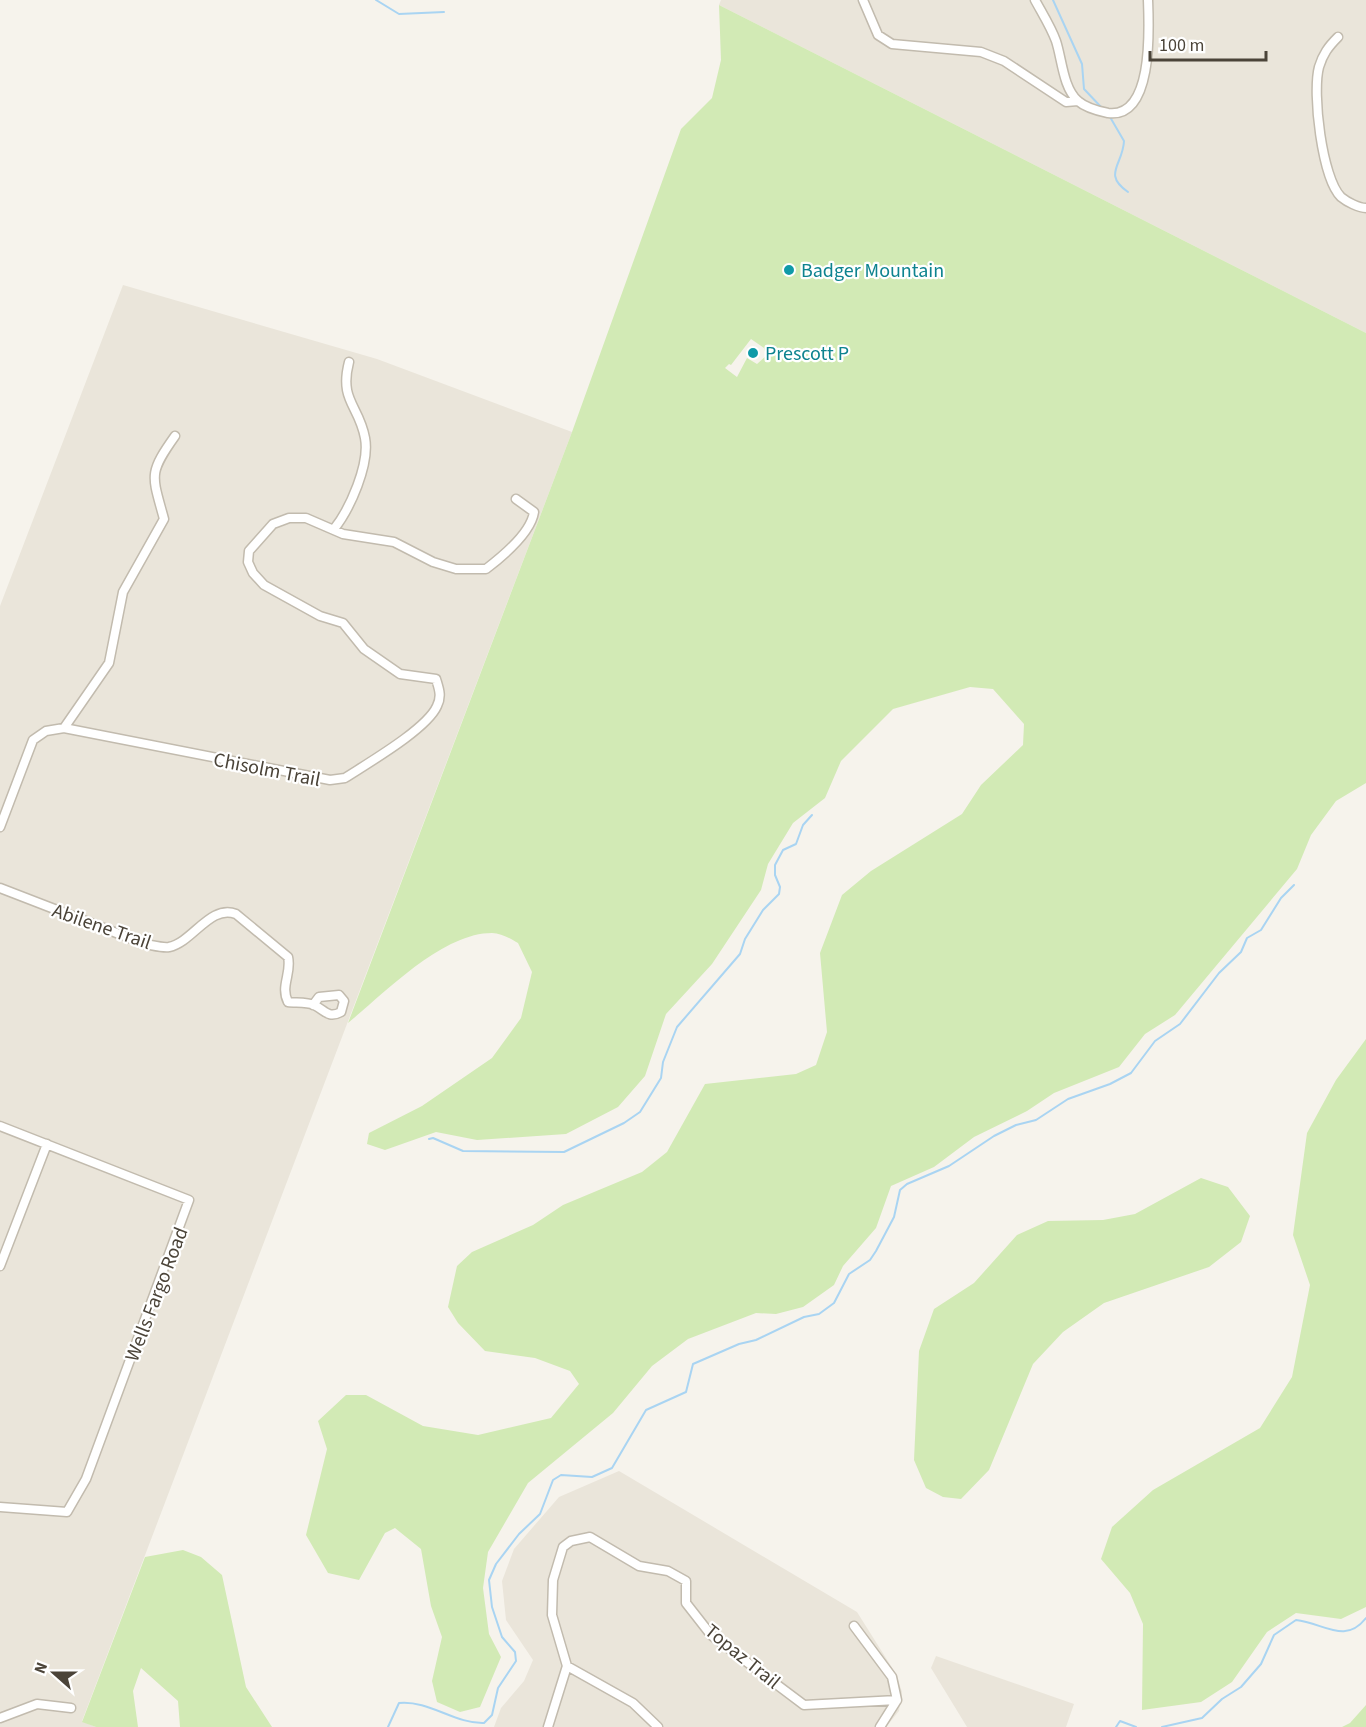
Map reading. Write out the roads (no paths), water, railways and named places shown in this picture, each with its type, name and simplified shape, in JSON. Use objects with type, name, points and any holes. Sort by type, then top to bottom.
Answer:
[{"type":"street","points":[[863,0],[878,35],[892,44],[981,52],[1004,61],[1065,102],[1078,101],[1098,111],[1114,114],[1130,105],[1143,84],[1148,59],[1148,0]]},
{"type":"street","points":[[1035,0],[1056,40],[1069,86],[1078,101]]},
{"type":"street","points":[[1338,37],[1324,51],[1318,70],[1317,125],[1333,183],[1341,197],[1366,208]]},
{"type":"street","points":[[334,529],[350,504],[366,454],[365,437],[344,388],[349,362]]},
{"type":"street","points":[[0,827],[33,740],[46,731],[64,728],[106,669],[123,592],[164,519],[153,478],[160,457],[175,436]]},
{"type":"street","name":"Chisolm Trail","points":[[64,728],[330,780],[345,778],[426,721],[437,707],[441,693],[436,680],[400,674],[364,650],[343,623],[320,616],[264,585],[252,573],[248,562],[249,551],[273,524],[289,518],[306,518],[343,534],[394,542],[434,562],[456,569],[486,569],[525,534],[533,521],[534,512],[516,499]]},
{"type":"street","name":"Abilene Trail","points":[[0,888],[145,944],[169,947],[185,939],[218,914],[230,912],[236,914],[288,957],[290,964],[283,993],[288,1002],[313,1005]]},
{"type":"street","name":"Wells Fargo Road","points":[[0,1126],[189,1200],[86,1479],[67,1512],[0,1507]]},
{"type":"street","points":[[0,1266],[47,1144]]},
{"type":"street","name":"Topaz Trail","points":[[567,1666],[552,1615],[553,1580],[563,1547],[571,1541],[590,1537],[639,1566],[668,1571],[686,1581],[686,1603],[711,1635],[804,1705],[897,1700]]},
{"type":"street","points":[[855,1626],[892,1677],[897,1700],[880,1727]]},
{"type":"street","points":[[548,1727],[567,1666],[633,1703],[658,1727]]},
{"type":"street","points":[[0,1718],[37,1704],[71,1707]]},
{"type":"waterway","points":[[376,0],[399,14],[444,12]]},
{"type":"waterway","points":[[1053,0],[1082,64],[1084,89],[1102,108]]},
{"type":"waterway","points":[[1110,117],[1124,141],[1116,169],[1116,180],[1128,192]]},
{"type":"waterway","points":[[429,1139],[433,1138],[463,1151],[564,1152],[624,1123],[640,1112],[661,1078],[663,1062],[677,1027],[740,954],[745,939],[763,910],[779,894],[780,887],[775,875],[775,865],[783,850],[796,844],[803,825],[812,815]]},
{"type":"waterway","points":[[388,1727],[399,1703],[421,1705],[473,1722],[484,1723],[492,1715],[498,1688],[516,1661],[515,1652],[502,1637],[492,1607],[489,1580],[496,1564],[519,1534],[540,1514],[553,1480],[561,1475],[592,1477],[612,1468],[646,1410],[686,1392],[693,1364],[739,1344],[756,1340],[804,1317],[819,1314],[834,1303],[849,1274],[870,1260],[876,1251],[894,1217],[900,1190],[907,1184],[949,1166],[994,1136],[1016,1125],[1036,1120],[1068,1099],[1110,1084],[1131,1073],[1155,1041],[1180,1024],[1219,973],[1241,952],[1247,938],[1261,930],[1281,898],[1294,885]]},
{"type":"waterway","points":[[1162,1727],[1202,1718],[1222,1699],[1241,1687],[1261,1664],[1274,1635],[1296,1620],[1342,1631],[1358,1626],[1366,1618]]},
{"type":"waterway","points":[[1116,1727],[1120,1721],[1136,1727]]},
{"type":"place","name":"Badger Mountain","points":[[789,270]]},
{"type":"place","name":"Prescott P","points":[[753,353]]}]
